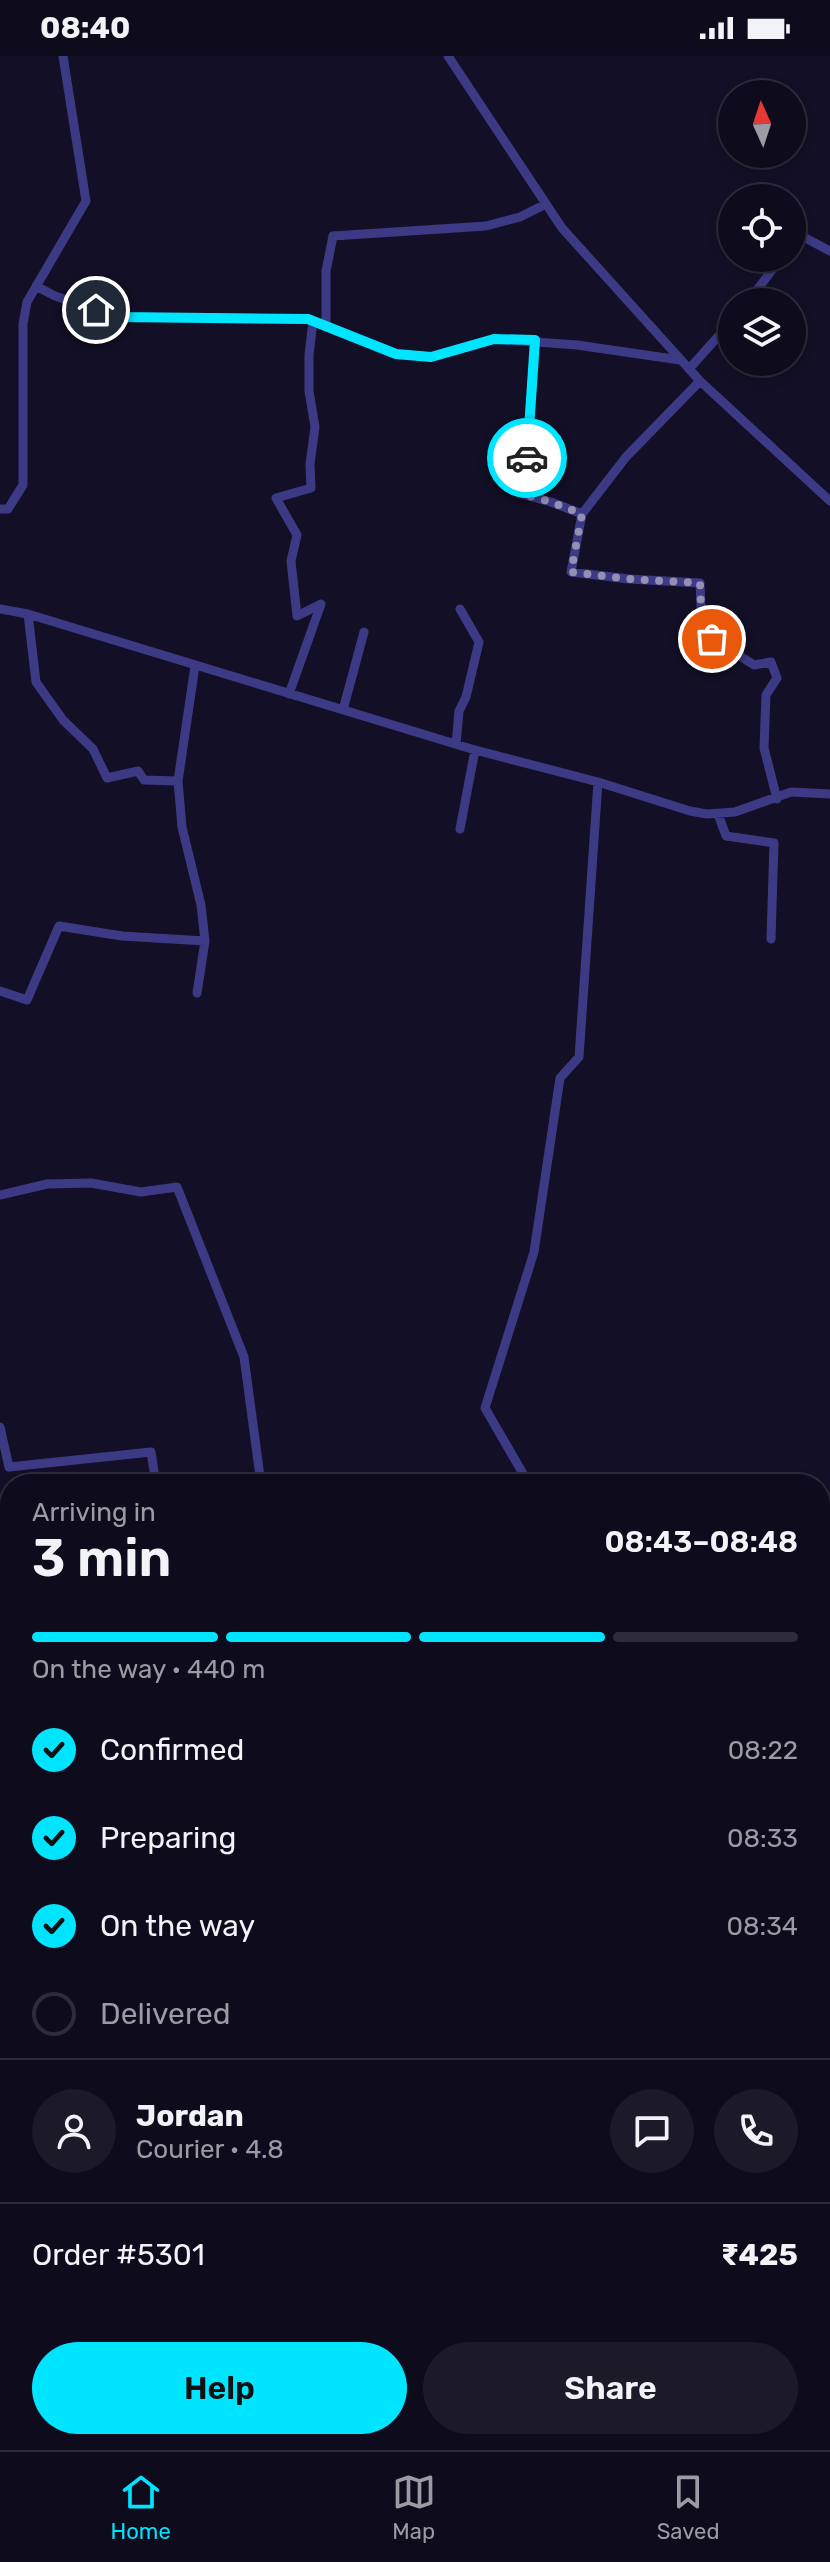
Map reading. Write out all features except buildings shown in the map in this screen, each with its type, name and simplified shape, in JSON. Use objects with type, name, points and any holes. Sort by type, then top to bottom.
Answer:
[{"type":"street","points":[[0,509],[8,509],[23,485],[23,324],[27,302],[86,201],[63,56]]},
{"type":"street","points":[[448,56],[562,228],[700,381],[830,501]]},
{"type":"street","points":[[326,327],[326,271],[333,236],[486,226],[520,217],[546,204]]},
{"type":"street","points":[[806,238],[830,251]]},
{"type":"street","points":[[36,286],[55,296],[117,317],[284,317],[313,321],[396,354],[431,357],[494,339],[535,340],[680,360]]},
{"type":"street","points":[[289,694],[321,604],[297,616],[291,561],[297,535],[276,498],[311,488],[310,464],[315,427],[309,391],[309,355],[313,321]]},
{"type":"street","points":[[689,369],[718,337]]},
{"type":"street","points":[[535,340],[525,495],[582,514]]},
{"type":"street","points":[[700,381],[626,457],[582,514],[571,572],[700,583],[702,632],[754,665],[771,662],[777,678],[766,695],[764,748],[777,799]]},
{"type":"street","points":[[0,609],[28,614],[475,750],[598,782],[690,811],[735,812],[791,792],[830,794]]},
{"type":"street","points":[[456,744],[459,711],[466,697],[479,642],[460,609]]},
{"type":"street","points":[[28,614],[36,682],[63,720],[93,749],[107,778],[138,771],[144,780],[178,781]]},
{"type":"street","points":[[343,710],[364,632]]},
{"type":"street","points":[[195,666],[178,781],[182,827],[201,905],[205,941],[197,993]]},
{"type":"street","points":[[460,829],[475,750]]},
{"type":"street","points":[[523,1474],[485,1408],[534,1252],[560,1078],[579,1057],[598,782]]},
{"type":"street","points":[[718,814],[726,836],[774,843],[771,939]]},
{"type":"street","points":[[0,991],[27,1000],[59,926],[122,936],[205,941]]},
{"type":"street","points":[[0,1195],[47,1184],[91,1183],[141,1192],[177,1187],[244,1357],[260,1474]]},
{"type":"street","points":[[0,1427],[9,1467],[151,1452],[154,1474]]},
{"type":"way so far","points":[[527,458],[525,495],[582,514],[571,572],[700,583],[702,632],[712,639]]},
{"type":"route","points":[[96,310],[117,317],[308,319],[396,354],[431,357],[494,339],[535,340],[527,458]]}]
